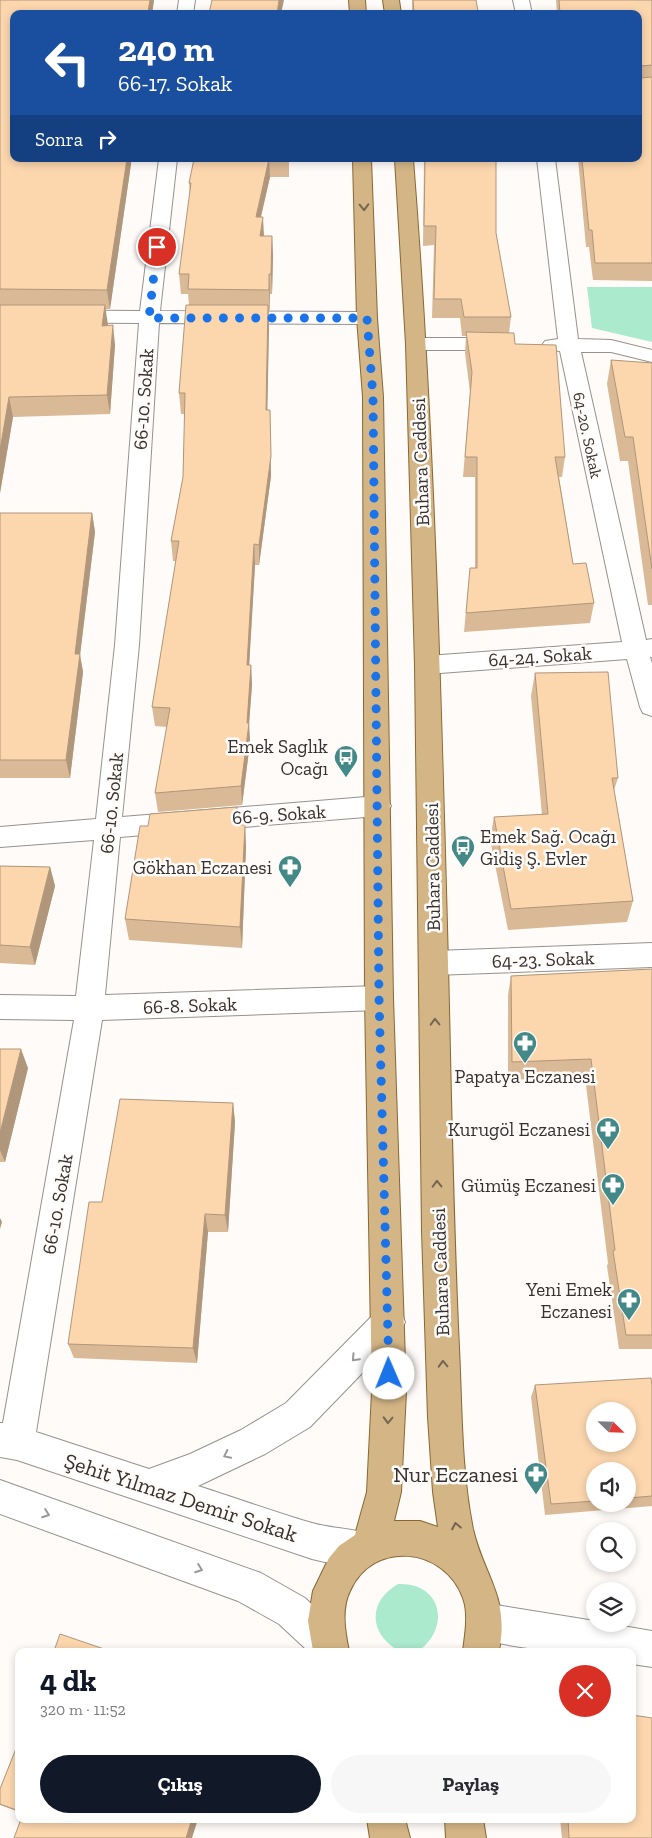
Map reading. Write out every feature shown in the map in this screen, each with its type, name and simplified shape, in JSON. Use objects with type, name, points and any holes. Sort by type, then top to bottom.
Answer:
[{"type":"main road","points":[[362,162],[367,318],[373,397],[379,998],[389,1392],[386,1476],[380,1508],[366,1547]]},
{"type":"main road","name":"Buhara Caddesi","points":[[404,162],[416,344],[427,665],[438,1231],[447,1464],[456,1530],[468,1573]]},
{"type":"main road","points":[[331,1648],[326,1630],[327,1614],[332,1591],[341,1570],[366,1547],[390,1537],[419,1538],[434,1543],[459,1561],[468,1573],[480,1596],[483,1636]]},
{"type":"main road","points":[[387,1823],[390,1838]]},
{"type":"main road","points":[[464,1823],[466,1838]]},
{"type":"street","name":"66-10. Sokak","points":[[8,1441],[89,1008],[127,646],[149,318],[168,162]]},
{"type":"street","name":"64-20. Sokak","points":[[546,162],[569,345],[644,648],[652,707]]},
{"type":"street","points":[[0,316],[367,318]]},
{"type":"street","points":[[416,344],[611,346],[652,356]]},
{"type":"street","name":"64-24. Sokak","points":[[427,665],[644,648]]},
{"type":"street","name":"66-9. Sokak","points":[[0,837],[378,806]]},
{"type":"street","name":"64-23. Sokak","points":[[434,964],[652,955]]},
{"type":"street","name":"66-8. Sokak","points":[[0,1007],[89,1008],[379,998]]},
{"type":"street","points":[[149,1487],[197,1469],[229,1454],[298,1415],[343,1371],[388,1322]]},
{"type":"street","name":"Şehit Yılmaz Demir Sokak","points":[[8,1441],[312,1541],[337,1547],[366,1547]]},
{"type":"street","points":[[0,1497],[248,1586],[292,1611],[330,1648]]},
{"type":"street","points":[[483,1636],[628,1648]]},
{"type":"street","points":[[636,1649],[652,1650]]},
{"type":"green space","points":[[587,287],[652,287],[652,342],[592,328]]},
{"type":"green space","points":[[398,1584],[412,1585],[424,1590],[432,1597],[437,1606],[436,1628],[422,1648],[395,1648],[382,1636],[377,1627],[377,1609],[388,1591]]},
{"type":"building","points":[[0,0],[150,0],[148,10],[10,10],[10,162],[127,162],[107,290],[0,289]]},
{"type":"building","points":[[212,0],[279,0],[278,10],[210,10]]},
{"type":"building","points":[[413,0],[476,0],[478,10],[414,10]]},
{"type":"building","points":[[559,0],[652,0],[652,65],[642,66],[642,10],[560,10]]},
{"type":"building","points":[[652,77],[652,263],[595,263],[592,230],[589,230],[582,162],[642,162],[642,78]]},
{"type":"building","points":[[193,162],[268,162],[256,217],[263,217],[260,236],[272,236],[269,290],[188,289],[189,274],[179,274],[191,183],[189,183]]},
{"type":"building","points":[[425,162],[496,162],[496,233],[511,317],[464,317],[461,299],[434,299],[436,226],[424,226]]},
{"type":"building","points":[[0,305],[105,305],[102,326],[113,325],[107,395],[9,397],[0,450]]},
{"type":"building","points":[[186,305],[268,305],[266,410],[270,410],[271,456],[259,545],[254,544],[247,665],[251,665],[247,723],[249,723],[241,786],[155,793],[170,708],[152,707],[179,541],[171,541],[183,477],[185,393],[179,393]]},
{"type":"building","points":[[466,332],[514,333],[515,344],[556,345],[565,457],[555,457],[573,564],[586,563],[594,603],[466,613],[470,568],[477,568],[477,457],[465,457],[472,372]]},
{"type":"building","points":[[611,360],[652,363],[652,569],[633,437],[625,437]]},
{"type":"building","points":[[0,513],[92,513],[75,654],[80,654],[66,760],[0,760]]},
{"type":"building","points":[[608,672],[618,778],[612,778],[633,901],[511,909],[494,817],[548,814],[535,673]]},
{"type":"building","points":[[237,807],[235,825],[245,825],[240,927],[125,919],[140,826],[148,826],[150,814]]},
{"type":"building","points":[[0,866],[50,867],[30,947],[0,945]]},
{"type":"building","points":[[652,969],[652,1335],[626,1335],[613,1251],[615,1250],[591,1059],[512,1062],[511,976]]},
{"type":"building","points":[[0,1049],[21,1049],[0,1133]]},
{"type":"building","points":[[120,1099],[233,1103],[225,1215],[205,1214],[193,1348],[68,1344],[89,1202],[102,1202]]},
{"type":"building","points":[[651,1378],[652,1496],[636,1497],[636,1462],[586,1462],[586,1502],[551,1504],[535,1385]]},
{"type":"building","points":[[60,1634],[101,1648],[55,1648]]},
{"type":"building","points":[[636,1716],[652,1718],[652,1838],[569,1838],[568,1823],[636,1823]]},
{"type":"building","points":[[15,1751],[15,1810],[0,1804],[0,1789]]},
{"type":"building","points":[[20,1823],[191,1823],[186,1838],[14,1838]]},
{"type":"place","name":"Emek Saglık Ocağı","points":[[346,778]]},
{"type":"place","name":"Emek Sağ. Ocağı Gidiş Ş. Evler","points":[[463,868]]},
{"type":"place","name":"Gökhan Eczanesi","points":[[290,888]]},
{"type":"place","name":"Papatya Eczanesi","points":[[525,1064]]},
{"type":"place","name":"Kurugöl Eczanesi","points":[[608,1150]]},
{"type":"place","name":"Gümüş Eczanesi","points":[[613,1206]]},
{"type":"place","name":"Yeni Emek Eczanesi","points":[[629,1321]]},
{"type":"place","name":"Nur Eczanesi","points":[[536,1495]]},
{"type":"route","points":[[157,247],[149,318],[367,318],[373,397],[379,998],[389,1374]]}]
